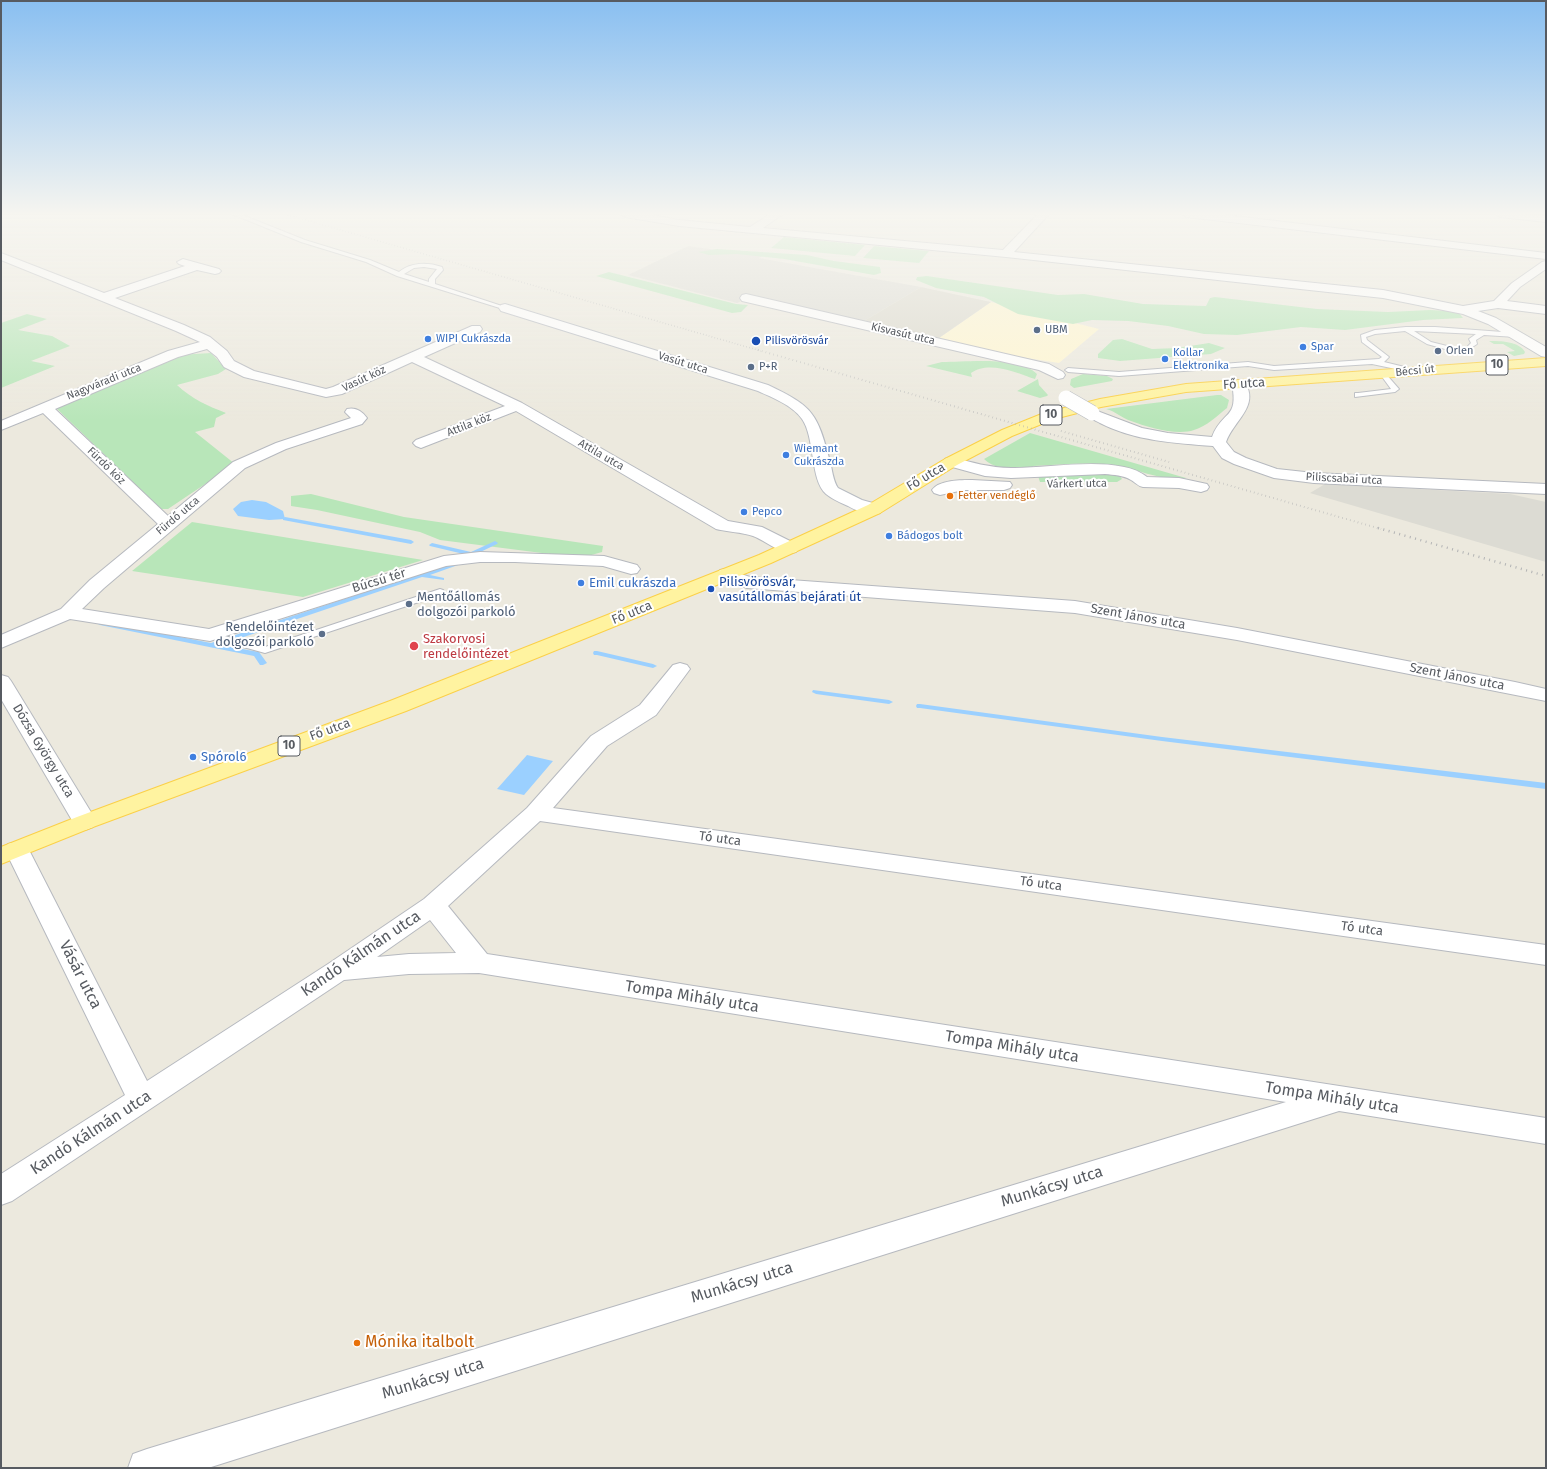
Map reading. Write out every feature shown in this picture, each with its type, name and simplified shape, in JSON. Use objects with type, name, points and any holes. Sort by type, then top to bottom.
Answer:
[{"type":"main road","name":"Bécsi út","points":[[1284,382],[1415,370],[1546,362]]},
{"type":"main road","name":"Fő utca","points":[[9,853],[85,822],[398,706],[790,548],[874,509],[951,462],[1034,421],[1062,412],[1157,392],[1186,388],[1284,382]]},
{"type":"street","name":"Vasút köz","points":[[68,283],[180,328],[209,344],[222,354],[229,364],[249,374],[326,394],[338,391],[476,329]]},
{"type":"street","points":[[105,297],[148,283]]},
{"type":"street","points":[[1277,283],[1376,293],[1464,310],[1492,321],[1546,353]]},
{"type":"street","points":[[1498,304],[1519,283]]},
{"type":"street","name":"Kisvasút utca","points":[[746,298],[1063,372]]},
{"type":"street","points":[[1464,310],[1498,304],[1546,310]]},
{"type":"street","name":"Vasút utca","points":[[505,308],[763,388],[784,398],[798,406],[809,418],[815,433],[828,486],[841,497],[874,509]]},
{"type":"street","name":"Nagyváradi utca","points":[[1,426],[173,354],[209,344]]},
{"type":"street","name":"Attila utca","points":[[412,357],[517,406],[722,525],[730,528],[759,532],[790,548]]},
{"type":"street","points":[[1063,372],[1055,381],[1057,388],[1066,398],[1119,427],[1136,433],[1167,438],[1218,442],[1220,433],[1241,410],[1243,398],[1239,384]]},
{"type":"street","name":"Attila köz","points":[[421,443],[517,406]]},
{"type":"street","name":"Fürdő köz","points":[[45,407],[167,524]]},
{"type":"street","name":"Fürdő utca","points":[[1,642],[68,613],[97,584],[239,465],[281,446],[357,421],[360,418],[352,412]]},
{"type":"street","name":"Piliscsabai utca","points":[[1218,442],[1228,454],[1240,461],[1255,468],[1281,474],[1314,478],[1546,489]]},
{"type":"street","name":"Várkert utca","points":[[951,462],[985,471],[1010,472],[1105,469],[1123,471],[1137,477],[1143,482]]},
{"type":"street","name":"Várkert utca","points":[[940,490],[964,484],[1168,482],[1201,487]]},
{"type":"street","name":"Búcsú tér","points":[[68,613],[213,636],[444,562],[480,557],[515,557],[604,561],[631,569]]},
{"type":"street","name":"Szent János utca","points":[[726,574],[747,582],[1075,607],[1237,634],[1546,695]]},
{"type":"street","name":"Kandó Kálmán utca","points":[[1,1191],[338,971],[433,905],[535,813],[599,741],[648,710],[680,669]]},
{"type":"street","name":"Dózsa György utca","points":[[1,681],[85,822]]},
{"type":"street","name":"Tó utca","points":[[535,813],[1546,955]]},
{"type":"street","name":"Vásár utca","points":[[9,853],[142,1100]]},
{"type":"street","points":[[433,905],[479,963]]},
{"type":"street","name":"Tompa Mihály utca","points":[[338,971],[409,964],[479,963],[1546,1131]]},
{"type":"street","name":"Munkácsy utca","points":[[147,1468],[179,1462],[1337,1099]]},
{"type":"lane","name":"Vasút utca","points":[[424,283],[505,308]]},
{"type":"lane","points":[[1063,372],[1119,374],[1248,364],[1274,368],[1380,361],[1386,357],[1364,341],[1363,336],[1406,328],[1428,328],[1482,334],[1516,335]]},
{"type":"lane","points":[[1406,328],[1429,343],[1444,347]]},
{"type":"lane","points":[[1471,346],[1474,344],[1472,339],[1482,334]]},
{"type":"lane","points":[[1371,362],[1415,370]]},
{"type":"lane","points":[[1358,395],[1393,391],[1395,389],[1383,374]]},
{"type":"lane","points":[[213,636],[265,650],[440,592]]},
{"type":"shaded area","points":[[657,283],[896,283],[921,287],[864,321],[752,296],[737,303]]},
{"type":"shaded area","points":[[921,287],[991,302],[939,338],[864,321]]},
{"type":"shaded area","points":[[991,302],[1099,329],[1059,363],[1008,355],[939,338]]},
{"type":"shaded area","points":[[1325,484],[1510,494],[1546,502],[1546,562],[1310,493]]},
{"type":"green space","points":[[620,283],[651,283],[736,304],[748,305],[741,312],[732,313]]},
{"type":"green space","points":[[922,283],[972,283],[1058,295],[1084,294],[1143,304],[1206,306],[1210,298],[1215,297],[1317,309],[1388,312],[1430,310],[1449,311],[1460,314],[1463,318],[1423,320],[1345,330],[1301,327],[1237,335],[1204,334],[1168,326],[1128,321],[1092,320],[1073,324],[1018,314],[984,297],[936,288]]},
{"type":"green space","points":[[27,314],[47,319],[18,330],[52,336],[70,346],[31,361],[55,366],[1,388],[1,323]]},
{"type":"green space","points":[[1122,339],[1152,349],[1177,348],[1209,343],[1225,348],[1211,354],[1120,361],[1098,358],[1098,354],[1113,340]]},
{"type":"green space","points":[[1489,341],[1514,344],[1522,348],[1525,352],[1524,354],[1514,356],[1507,352],[1515,351],[1503,344],[1494,344]]},
{"type":"green space","points":[[211,353],[226,369],[218,374],[177,385],[200,402],[226,413],[216,418],[214,427],[195,432],[235,464],[168,509],[161,509],[55,407],[178,355]]},
{"type":"green space","points":[[942,362],[1006,362],[1029,368],[1037,374],[1035,379],[1012,371],[986,368],[978,369],[971,373],[972,377],[926,366]]},
{"type":"green space","points":[[1083,374],[1107,376],[1113,379],[1112,381],[1074,388],[1070,385],[1071,379]]},
{"type":"green space","points":[[1038,379],[1039,385],[1048,395],[1047,396],[1040,398],[1017,391]]},
{"type":"green space","points":[[1221,395],[1229,400],[1227,408],[1203,426],[1187,432],[1162,430],[1145,426],[1128,420],[1106,409]]},
{"type":"green space","points":[[1030,433],[1186,478],[1164,478],[1120,466],[1099,464],[1033,466],[1034,469],[1001,468],[984,459]]},
{"type":"green space","points":[[1106,473],[1119,475],[1122,479],[1117,482],[1040,482],[1038,476]]},
{"type":"green space","points":[[311,494],[404,517],[603,546],[602,552],[581,558],[440,540],[420,532],[317,510],[291,506],[291,496]]},
{"type":"green space","points":[[192,522],[423,560],[303,597],[132,571]]},
{"type":"water","points":[[252,500],[266,502],[283,511],[285,519],[269,520],[238,516],[233,509],[241,502]]},
{"type":"water","points":[[527,755],[553,761],[524,795],[497,789]]},
{"type":"waterway","points":[[285,519],[411,542]]},
{"type":"waterway","points":[[432,545],[472,554],[495,543]]},
{"type":"waterway","points":[[422,575],[456,564]]},
{"type":"waterway","points":[[211,645],[422,575]]},
{"type":"waterway","points":[[422,575],[442,579]]},
{"type":"waterway","points":[[100,623],[211,645]]},
{"type":"waterway","points":[[211,645],[256,654],[263,663]]},
{"type":"waterway","points":[[597,653],[653,666]]},
{"type":"waterway","points":[[816,692],[889,702]]},
{"type":"waterway","points":[[920,706],[1162,739],[1546,786]]},
{"type":"railway","points":[[523,283],[761,351]]},
{"type":"railway","points":[[758,350],[1381,529]]},
{"type":"railway","points":[[1061,431],[1169,462]]},
{"type":"railway","points":[[1378,528],[1546,576]]},
{"type":"place","name":"UBM","points":[[1037,330]]},
{"type":"place","name":"WIPI Cukrászda","points":[[428,339]]},
{"type":"place","name":"Pilisvörösvár","points":[[756,341]]},
{"type":"place","name":"Spar","points":[[1303,347]]},
{"type":"place","name":"Orlen","points":[[1438,351]]},
{"type":"place","name":"Kollar Elektronika","points":[[1165,359]]},
{"type":"place","name":"P+R","points":[[751,367]]},
{"type":"place","name":"Wiemant Cukrászda","points":[[786,455]]},
{"type":"place","name":"Fetter vendéglő","points":[[950,496]]},
{"type":"place","name":"Pepco","points":[[744,512]]},
{"type":"place","name":"Bádogos bolt","points":[[889,536]]},
{"type":"place","name":"Emil cukrászda","points":[[581,583]]},
{"type":"place","name":"Pilisvörösvár, vasútállomás bejárati út","points":[[711,589]]},
{"type":"place","name":"Mentőállomás dolgozói parkoló","points":[[409,604]]},
{"type":"place","name":"Rendelőintézet dolgozói parkoló","points":[[322,634]]},
{"type":"place","name":"Szakorvosi rendelőintézet","points":[[414,646]]},
{"type":"place","name":"Spórol6","points":[[193,757]]},
{"type":"place","name":"Mónika italbolt","points":[[357,1343]]}]
